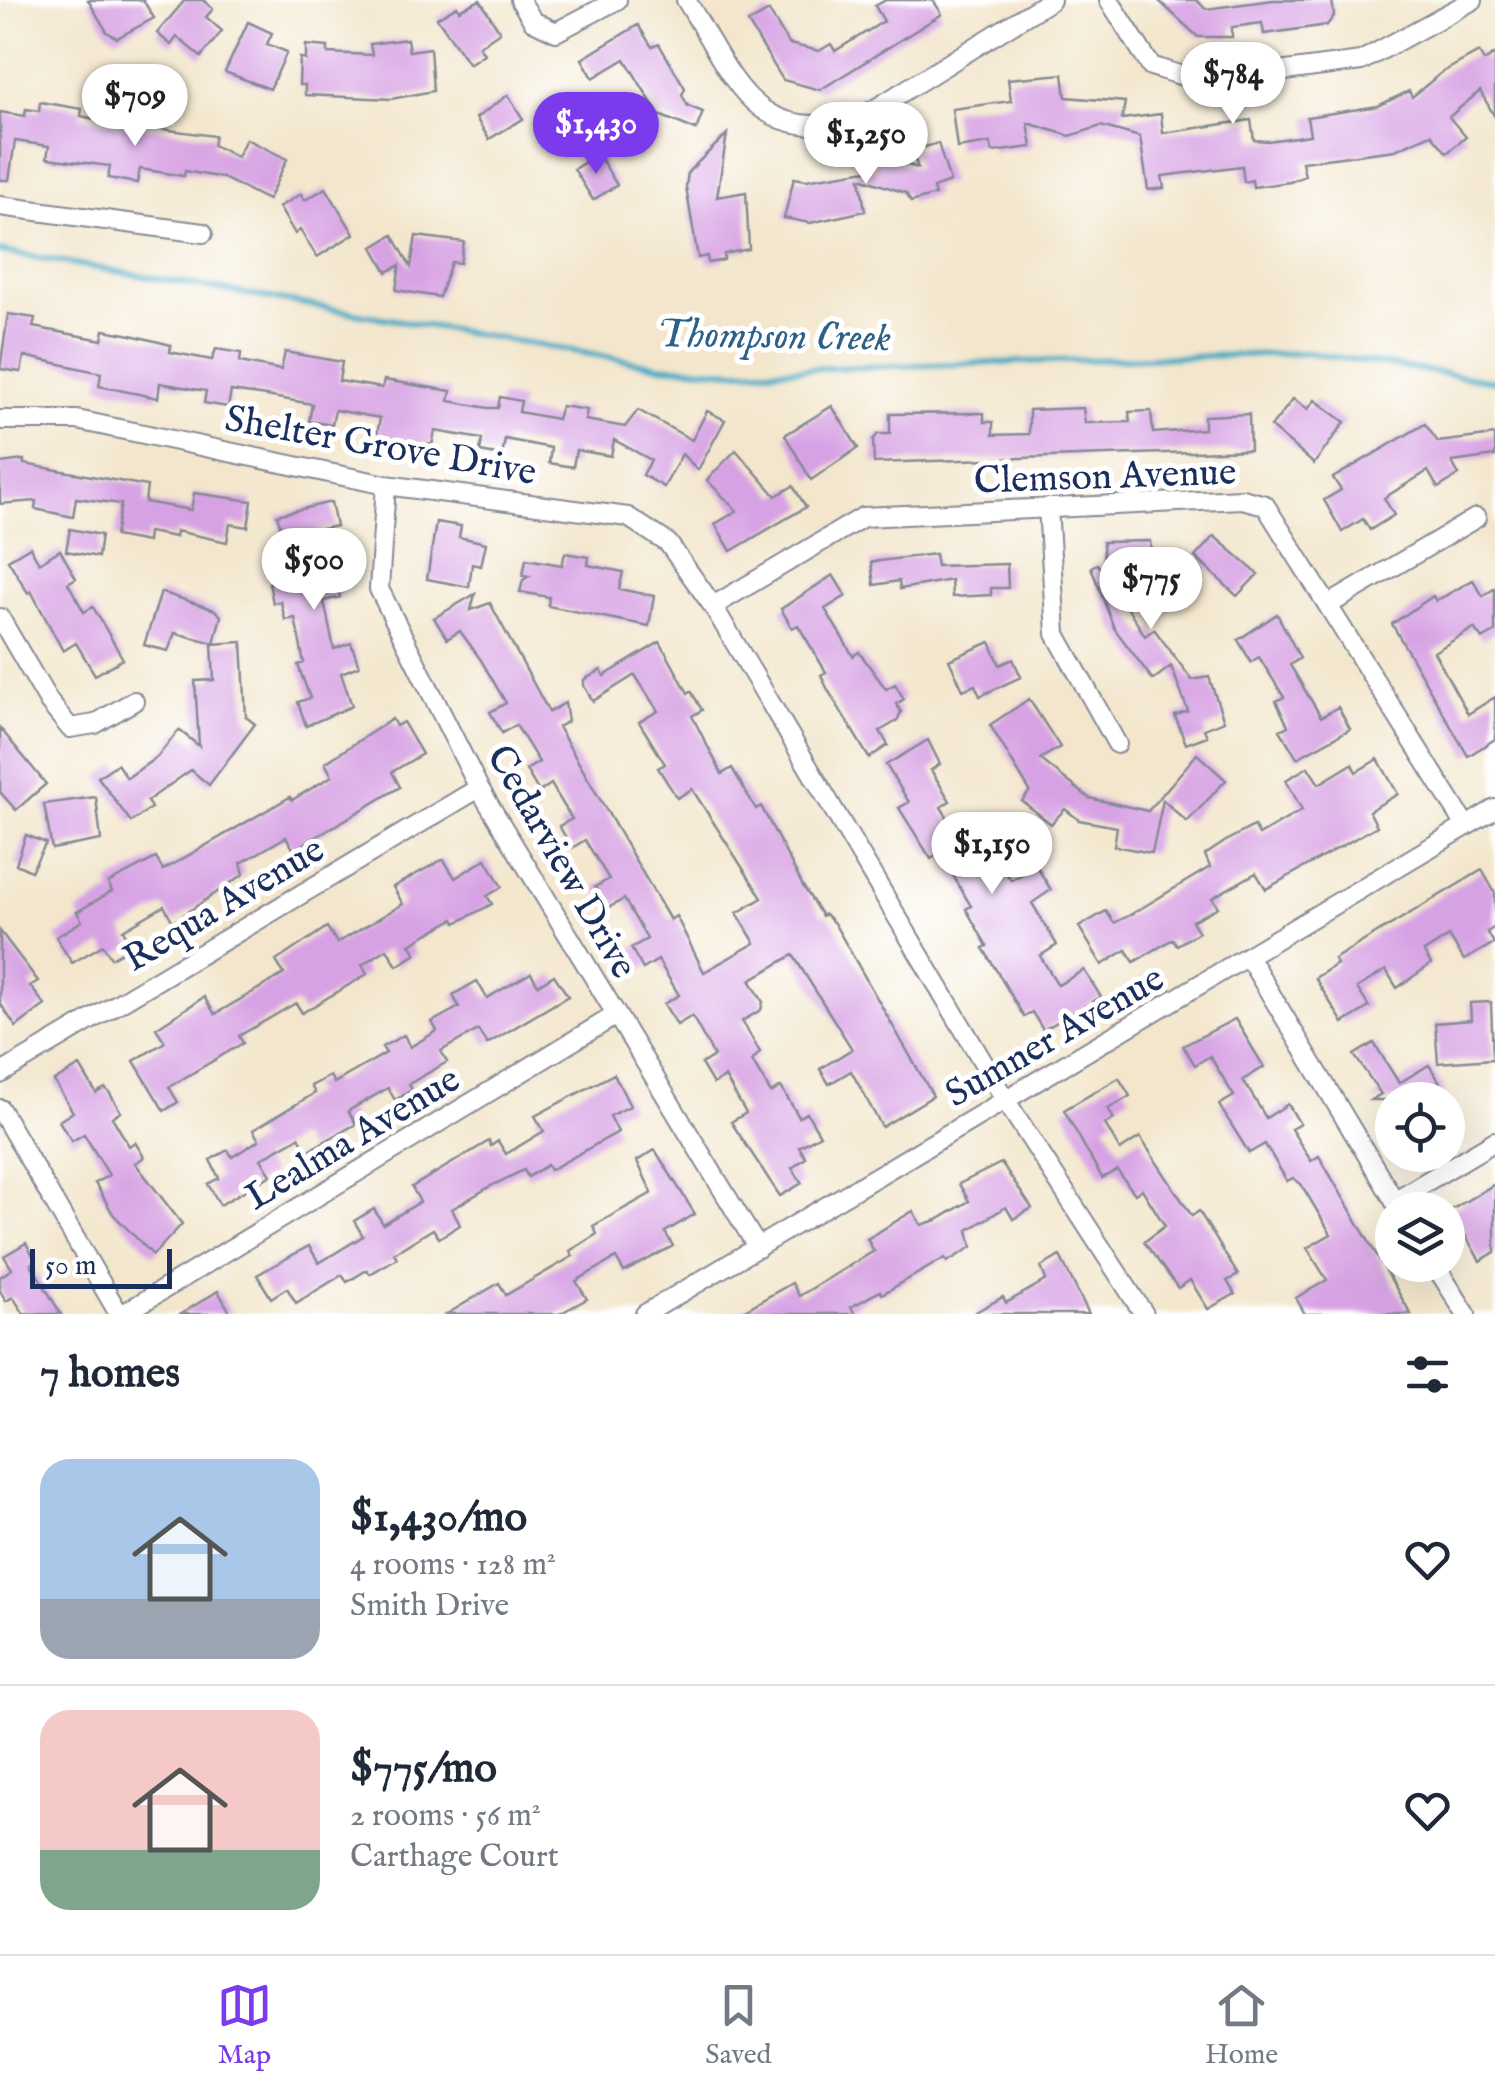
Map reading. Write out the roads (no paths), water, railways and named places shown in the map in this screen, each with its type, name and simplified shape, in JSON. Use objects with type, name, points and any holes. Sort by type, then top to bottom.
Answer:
[{"type":"street","points":[[520,0],[533,20],[556,32],[617,0]]},
{"type":"street","points":[[686,0],[752,104],[785,124],[823,128],[859,119],[1051,0]]},
{"type":"street","points":[[1109,0],[1151,66],[1202,82],[1361,62],[1473,0]]},
{"type":"street","points":[[0,206],[203,233]]},
{"type":"street","name":"Shelter Grove Drive","points":[[0,420],[77,420],[386,485],[628,517],[668,543],[713,606],[1006,1101],[1144,1314]]},
{"type":"street","name":"Cedarview Drive","points":[[386,485],[379,588],[479,788],[758,1248]]},
{"type":"street","name":"Clemson Avenue","points":[[713,606],[864,518],[1242,500],[1265,505],[1466,826]]},
{"type":"street","points":[[1048,507],[1056,634],[1117,744]]},
{"type":"street","points":[[1330,604],[1476,518]]},
{"type":"street","points":[[0,618],[49,702],[70,728],[95,724],[134,700]]},
{"type":"street","name":"Requa Avenue","points":[[0,1074],[479,788]]},
{"type":"street","name":"Sumner Avenue","points":[[645,1314],[1495,809]]},
{"type":"street","points":[[1249,958],[1389,1192]]},
{"type":"street","name":"Lealma Avenue","points":[[121,1314],[616,1015]]},
{"type":"street","points":[[0,1110],[121,1314]]},
{"type":"street","points":[[1417,1192],[1495,1141]]},
{"type":"street","points":[[1446,1282],[1466,1314]]},
{"type":"waterway","name":"Thompson Creek","points":[[0,251],[659,366],[734,371],[1308,353],[1495,381]]}]
